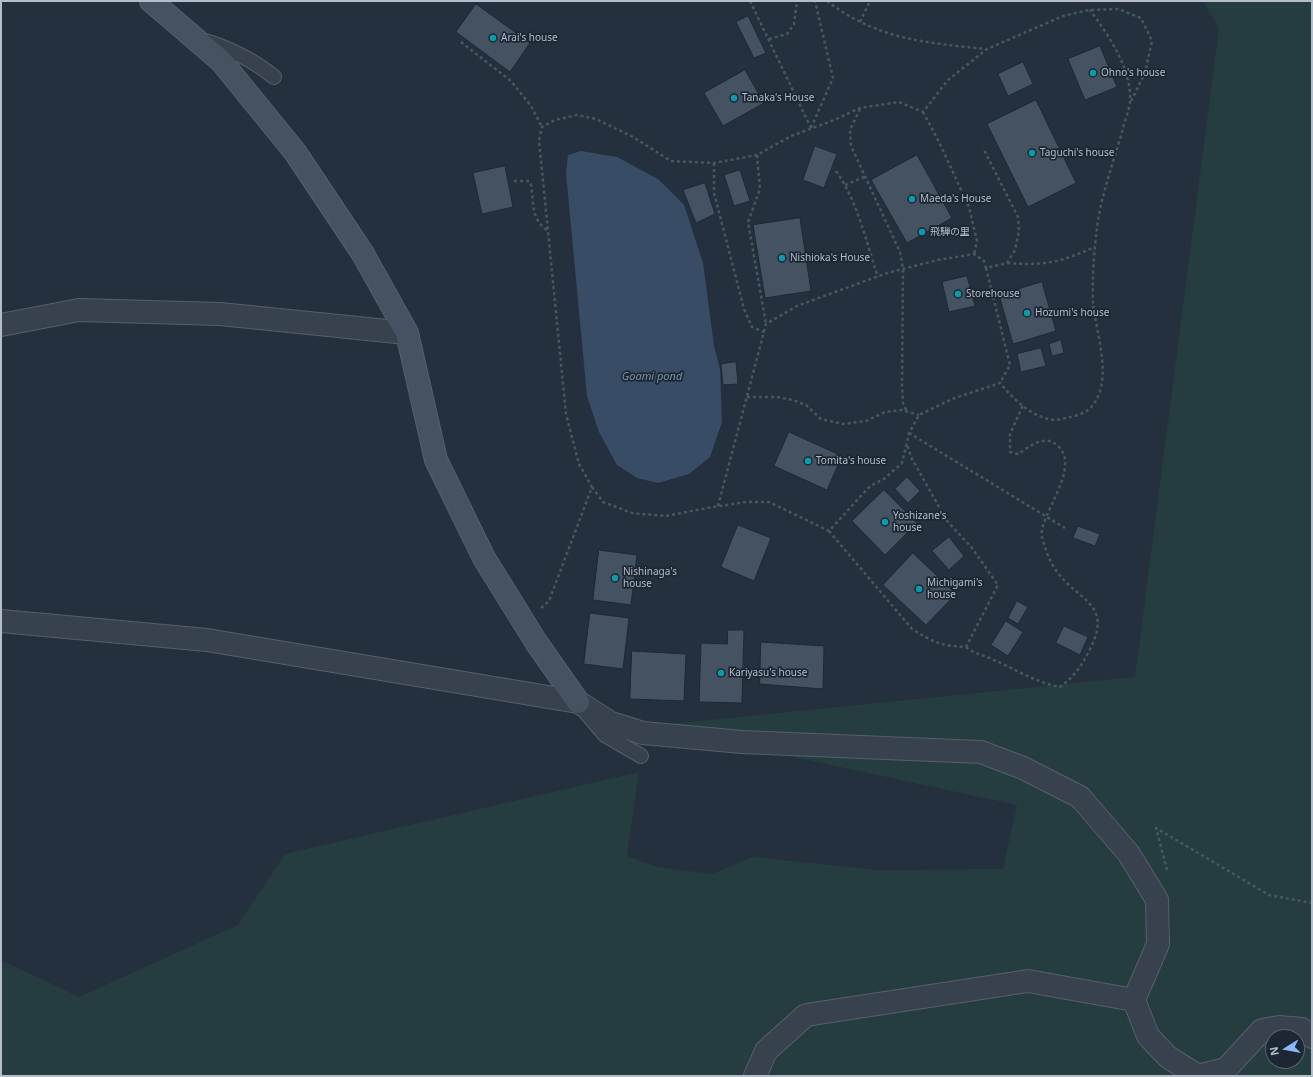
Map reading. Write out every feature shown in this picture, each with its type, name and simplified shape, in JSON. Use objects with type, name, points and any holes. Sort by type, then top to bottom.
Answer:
[{"type":"street","points":[[150,1],[221,61],[295,152],[363,254],[407,333],[436,460],[484,558],[523,622],[578,702]]},
{"type":"street","points":[[1,325],[79,310],[220,314],[407,333]]},
{"type":"street","points":[[1,621],[207,640],[578,702],[611,723],[643,733],[742,742],[981,752],[1023,768],[1080,797],[1128,854],[1158,900],[1158,944],[1134,1000],[1148,1036],[1168,1057],[1198,1076],[1226,1069],[1262,1030],[1279,1027],[1302,1029],[1312,1037]]},
{"type":"street","points":[[755,1076],[766,1051],[806,1014],[1028,982],[1134,1000]]},
{"type":"lane","points":[[194,37],[225,47],[256,62],[274,77]]},
{"type":"lane","points":[[578,702],[605,735],[641,756]]},
{"type":"path","points":[[750,1],[811,128]]},
{"type":"path","points":[[769,39],[787,34],[794,24],[798,1]]},
{"type":"path","points":[[811,128],[833,78],[815,1]]},
{"type":"path","points":[[827,1],[842,13],[876,30],[912,40],[986,49]]},
{"type":"path","points":[[860,22],[870,1]]},
{"type":"path","points":[[923,112],[948,80],[986,49],[1063,16],[1089,10],[1118,9],[1141,18],[1152,41],[1145,73],[1130,103],[1101,201],[1095,247],[1093,302],[1103,378],[1097,398],[1088,410],[1074,416],[1058,420],[1042,417],[1013,399],[1000,383]]},
{"type":"path","points":[[1089,10],[1110,38],[1127,78],[1130,103]]},
{"type":"path","points":[[461,42],[511,81],[532,106],[542,127],[539,140],[566,414],[579,464],[592,487],[603,502],[632,513],[666,516],[746,502],[769,502],[829,531],[912,629],[929,640],[946,646],[966,647],[971,652],[993,659],[1016,671],[1060,687],[1067,682],[1083,663],[1096,639],[1098,625],[1094,609],[1087,598],[1058,573],[1049,558],[1042,535],[1047,518],[1064,476],[1063,452],[1057,444],[1048,441],[1037,442],[1018,454],[1010,452],[1010,434],[1023,405]]},
{"type":"path","points":[[542,127],[554,120],[577,115],[602,122],[634,138],[671,161],[714,163],[757,155],[791,136],[860,108],[899,102],[923,112],[939,142],[969,207],[977,241],[974,254]]},
{"type":"path","points":[[860,108],[850,130],[851,146],[864,177],[900,252],[903,269],[902,386],[903,403],[907,412]]},
{"type":"path","points":[[984,148],[1018,217],[1019,231],[1015,250],[1007,263]]},
{"type":"path","points":[[718,506],[766,324],[748,222],[760,188],[757,155]]},
{"type":"path","points":[[714,163],[714,193],[744,309],[752,328],[764,332]]},
{"type":"path","points":[[836,171],[845,185],[857,213],[878,277]]},
{"type":"path","points":[[845,185],[864,177]]},
{"type":"path","points":[[514,181],[529,181],[531,185],[536,218],[539,225],[548,231]]},
{"type":"path","points":[[986,268],[1007,263],[1036,265],[1064,260],[1095,247]]},
{"type":"path","points":[[766,324],[797,306],[903,269],[974,254],[984,261],[1010,365],[1000,383],[952,399],[919,415],[909,434],[902,463],[884,479],[870,486],[829,531]]},
{"type":"path","points":[[747,397],[793,400],[806,405],[821,418],[843,424],[866,421],[885,412],[907,412],[919,415]]},
{"type":"path","points":[[909,434],[1065,528]]},
{"type":"path","points":[[907,442],[911,457],[946,521],[972,548],[998,585],[966,647]]},
{"type":"path","points":[[523,622],[549,601],[592,487]]},
{"type":"path","points":[[1161,871],[1168,874],[1156,828],[1268,895],[1312,903]]},
{"type":"green space","points":[[1203,1],[1312,1],[1312,1076],[1,1076],[1,960],[79,997],[238,925],[285,854],[639,772],[627,856],[657,867],[712,874],[753,857],[878,870],[1003,869],[1017,805],[650,726],[1135,677],[1219,28]]},
{"type":"water","name":"Goami pond","points":[[581,151],[617,157],[658,179],[684,205],[703,263],[714,346],[720,369],[722,422],[710,457],[689,474],[658,483],[637,478],[617,465],[599,432],[587,396],[566,173],[568,155]]},
{"type":"building","name":"Arai's house","points":[[476,4],[530,43],[510,72],[456,32]]},
{"type":"building","points":[[748,16],[766,53],[754,58],[736,22]]},
{"type":"building","name":"Ohno's house","points":[[1100,46],[1117,87],[1085,100],[1068,59]]},
{"type":"building","points":[[1023,62],[1033,84],[1008,96],[998,74]]},
{"type":"building","name":"Tanaka's House","points":[[745,70],[764,103],[723,126],[704,93]]},
{"type":"building","name":"Taguchi's house","points":[[1036,100],[1076,183],[1028,207],[987,124]]},
{"type":"building","points":[[815,146],[837,154],[824,188],[803,180]]},
{"type":"building","name":"Maeda's House","points":[[917,155],[952,218],[907,243],[871,180]]},
{"type":"building","points":[[505,166],[513,207],[482,214],[473,173]]},
{"type":"building","points":[[740,170],[750,201],[734,206],[724,175]]},
{"type":"building","points":[[705,183],[715,214],[696,223],[683,190]]},
{"type":"building","name":"Nishioka's House","points":[[800,218],[811,291],[765,298],[753,225]]},
{"type":"building","name":"Storehouse","points":[[967,276],[975,306],[949,312],[942,282]]},
{"type":"building","name":"Hozumi's house","points":[[1042,282],[1056,331],[1013,344],[999,295]]},
{"type":"building","points":[[1061,340],[1064,353],[1052,356],[1049,344]]},
{"type":"building","points":[[1041,348],[1046,366],[1021,372],[1017,354]]},
{"type":"building","points":[[736,362],[738,384],[723,385],[721,364]]},
{"type":"building","name":"Tomita's house","points":[[789,432],[842,456],[827,490],[774,466]]},
{"type":"building","points":[[907,477],[920,491],[908,503],[895,489]]},
{"type":"building","name":"Yoshizane's house","points":[[884,490],[917,523],[885,555],[852,521]]},
{"type":"building","points":[[738,525],[771,538],[754,581],[721,567]]},
{"type":"building","points":[[1078,526],[1100,534],[1095,546],[1073,538]]},
{"type":"building","points":[[949,537],[964,556],[949,570],[932,551]]},
{"type":"building","name":"Nishinaga's house","points":[[599,550],[637,555],[631,605],[593,600]]},
{"type":"building","name":"Michigami's house","points":[[913,553],[956,594],[926,625],[883,585]]},
{"type":"building","points":[[1017,601],[1028,607],[1018,624],[1008,618]]},
{"type":"building","points":[[590,613],[629,618],[623,669],[584,664]]},
{"type":"building","points":[[1006,621],[1023,632],[1008,656],[991,645]]},
{"type":"building","points":[[1064,626],[1088,637],[1080,655],[1056,643]]},
{"type":"building","name":"Kariyasu's house","points":[[728,630],[744,630],[742,703],[699,702],[701,643],[727,644]]},
{"type":"building","points":[[761,642],[824,646],[823,689],[760,684]]},
{"type":"building","points":[[632,651],[686,654],[684,701],[630,699]]},
{"type":"place","name":"Arai's house","points":[[493,38]]},
{"type":"place","name":"Ohno's house","points":[[1093,73]]},
{"type":"place","name":"Tanaka's House","points":[[734,98]]},
{"type":"place","name":"Taguchi's house","points":[[1032,153]]},
{"type":"place","name":"Maeda's House","points":[[912,199]]},
{"type":"place","name":"飛騨の里","points":[[922,232]]},
{"type":"place","name":"Nishioka's House","points":[[782,258]]},
{"type":"place","name":"Storehouse","points":[[958,294]]},
{"type":"place","name":"Hozumi's house","points":[[1027,313]]},
{"type":"place","name":"Tomita's house","points":[[808,461]]},
{"type":"place","name":"Yoshizane's house","points":[[885,522]]},
{"type":"place","name":"Nishinaga's house","points":[[615,578]]},
{"type":"place","name":"Michigami's house","points":[[919,589]]},
{"type":"place","name":"Kariyasu's house","points":[[721,673]]}]
